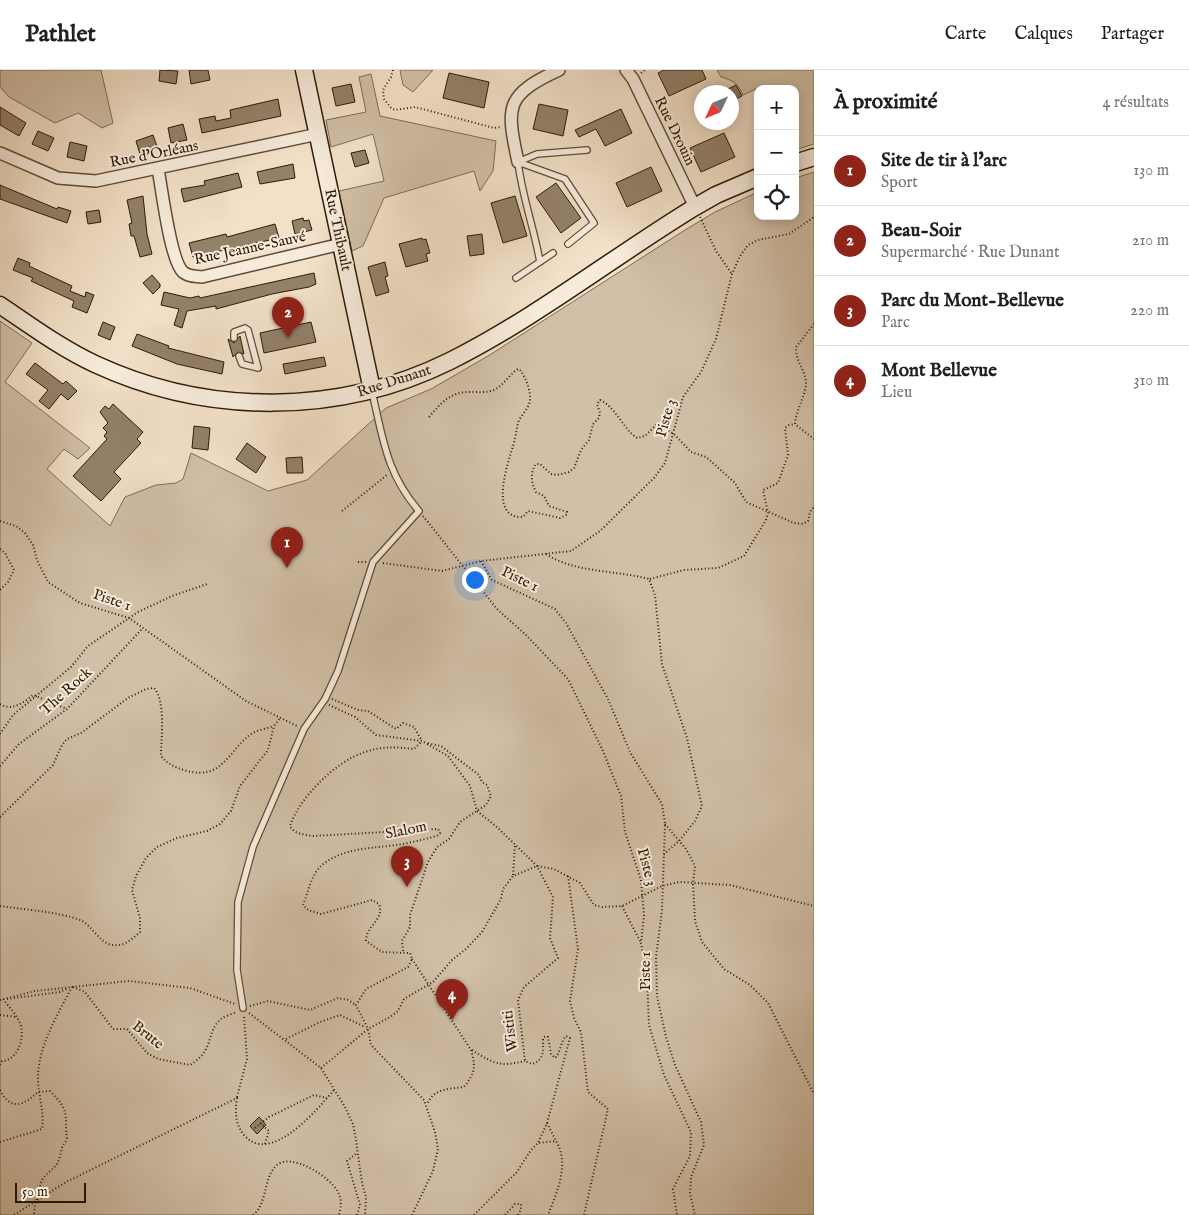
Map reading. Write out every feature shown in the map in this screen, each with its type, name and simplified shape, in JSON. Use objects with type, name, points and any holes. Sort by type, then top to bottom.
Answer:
[{"type":"street","name":"Rue Thibault","points":[[304,70],[372,390]]},
{"type":"street","points":[[518,162],[511,125],[512,109],[519,95],[530,84],[559,70]]},
{"type":"street","name":"Rue Drouin","points":[[626,70],[697,212]]},
{"type":"street","name":"Rue d'Orléans","points":[[0,153],[44,174],[70,181],[96,181],[318,134]]},
{"type":"street","points":[[799,162],[814,157]]},
{"type":"street","name":"Rue Jeanne-Sauvé","points":[[158,169],[174,257],[184,272],[190,276],[202,277],[341,244]]},
{"type":"street","name":"Rue Dunant","points":[[0,305],[52,340],[94,363],[147,384],[175,392],[232,401],[277,403],[326,399],[372,390],[429,371],[472,349],[697,212],[716,195],[754,179]]},
{"type":"lane","points":[[518,162],[537,154],[587,150]]},
{"type":"lane","points":[[518,162],[565,179],[594,223],[568,244]]},
{"type":"lane","points":[[518,162],[521,187],[534,226],[540,262]]},
{"type":"lane","points":[[516,278],[553,253]]},
{"type":"lane","points":[[234,338],[234,332],[245,328],[248,330],[258,368],[242,364],[239,356]]},
{"type":"lane","points":[[243,1008],[237,970],[238,902],[253,847],[304,729],[325,699],[349,641],[366,579],[373,562],[419,511],[405,493],[392,470],[384,447],[372,390]]},
{"type":"path","points":[[393,70],[383,90],[384,100],[395,110],[415,108],[494,128],[511,125]]},
{"type":"path","points":[[697,212],[716,251],[732,274]]},
{"type":"path","name":"Piste 3","points":[[481,560],[578,549],[619,514],[665,463],[683,397],[701,372],[716,339],[732,274],[748,245],[758,240],[789,234],[814,217]]},
{"type":"path","points":[[795,424],[796,410],[806,385],[805,374],[798,364],[796,347],[814,324]]},
{"type":"path","points":[[429,417],[442,402],[455,393],[492,391],[501,386],[518,369],[523,374],[530,397],[528,409],[516,430],[503,492],[505,507],[518,518],[523,517],[528,511],[560,518],[566,515],[567,512],[549,506],[544,496],[536,492],[531,478],[532,471],[536,464],[551,474],[557,475],[569,472],[574,468],[581,450],[589,440],[594,424],[599,418],[600,413],[597,404],[600,400],[609,407],[629,433],[637,438],[645,436],[656,425],[662,426],[674,434],[691,452],[706,457],[735,483],[740,496],[746,502],[768,513],[794,523],[803,524],[808,521],[810,512],[814,507]]},
{"type":"path","points":[[546,554],[561,564],[628,573],[649,579],[684,570],[718,568],[740,559],[761,530],[768,513],[763,490],[778,483],[788,455],[785,428],[795,424],[814,439]]},
{"type":"path","points":[[342,510],[377,484],[392,470]]},
{"type":"path","name":"Piste 3","points":[[420,512],[497,609],[568,679],[603,751],[621,796],[625,832],[642,880],[641,943],[647,976],[650,1024],[664,1075],[691,1132],[690,1156],[673,1189],[677,1215]]},
{"type":"path","name":"Piste 1","points":[[0,522],[16,526],[25,533],[33,544],[37,560],[48,582],[80,603],[129,618],[238,696],[304,729]]},
{"type":"path","points":[[0,549],[5,553],[14,570],[8,582],[0,590]]},
{"type":"path","points":[[373,562],[442,571],[481,560]]},
{"type":"path","name":"Piste 1","points":[[481,560],[492,580],[555,610],[566,623],[608,699],[630,752],[662,804],[665,824],[662,910],[656,957],[658,996],[666,1037],[675,1065],[701,1122],[704,1145],[691,1177],[690,1194],[695,1215]]},
{"type":"path","points":[[649,579],[655,595],[662,664],[687,738],[702,806],[695,821],[679,841],[663,856]]},
{"type":"path","points":[[0,734],[13,715],[71,667],[88,646],[129,618],[172,596],[207,584]]},
{"type":"path","name":"The Rock","points":[[0,766],[19,744],[67,709],[143,628]]},
{"type":"path","points":[[0,817],[53,766],[62,745],[67,739],[81,733],[128,698],[146,690],[154,688],[159,693],[161,704],[161,756],[176,768],[196,773],[212,771],[222,765],[251,734],[274,726]]},
{"type":"path","points":[[0,704],[3,706],[20,705],[33,694],[67,709]]},
{"type":"path","points":[[325,699],[368,711],[396,729],[403,724],[414,727],[422,742],[448,756],[457,767],[470,786],[477,811],[537,866]]},
{"type":"path","points":[[325,699],[327,704],[355,716],[376,735],[441,746],[479,775],[482,782],[487,785],[491,796],[486,805],[460,822],[449,838],[437,847],[428,862],[410,915],[410,927],[402,940],[403,952],[410,953],[427,985],[471,1050],[476,1065],[474,1075],[464,1087],[436,1091],[430,1096],[427,1105]]},
{"type":"path","points":[[0,906],[68,916],[82,921],[106,943],[114,946],[129,942],[140,932],[140,918],[132,890],[136,876],[146,858],[157,846],[177,838],[207,831],[220,824],[231,812],[240,786],[268,750],[274,726],[280,718]]},
{"type":"path","name":"Slalom","points":[[403,952],[382,952],[366,941],[366,934],[379,917],[381,910],[379,904],[372,900],[321,914],[308,910],[304,905],[313,877],[320,866],[334,858],[354,849],[402,844],[437,836],[440,833],[438,830],[313,836],[300,834],[292,830],[290,826],[302,802],[321,781],[341,765],[363,752],[392,746],[414,749],[422,742]]},
{"type":"path","points":[[665,824],[686,848],[695,866],[693,884],[695,921],[702,942],[724,969],[750,985],[768,1002],[814,1094]]},
{"type":"path","points":[[513,876],[515,845]]},
{"type":"path","points":[[321,1068],[368,1029],[398,1011],[404,999],[427,985],[482,932],[501,899],[503,889],[513,876],[537,866],[554,869],[580,883],[594,905],[602,907],[622,906],[662,886],[679,882],[730,885],[814,906]]},
{"type":"path","name":"Wistiti","points":[[474,1215],[517,1172],[531,1150],[538,1143],[547,1123],[570,1038],[566,1036],[563,1040],[558,1055],[555,1058],[551,1054],[548,1037],[546,1036],[543,1038],[542,1056],[538,1062],[532,1064],[525,1061],[518,1000],[524,987],[558,958],[550,938],[553,897],[537,866]]},
{"type":"path","points":[[568,876],[578,949],[570,1001],[574,1018],[581,1032],[588,1092],[608,1109],[584,1215]]},
{"type":"path","points":[[622,906],[641,943]]},
{"type":"path","points":[[412,959],[408,967],[366,990],[356,1005],[368,1029],[371,1045],[427,1105],[435,1132],[437,1158],[433,1171],[412,1215]]},
{"type":"path","points":[[0,1065],[2,1061],[6,1061],[16,1053],[22,1038],[21,1025],[17,1017],[1,998],[35,991],[129,981],[190,988],[243,1008],[286,1039],[321,1068],[334,1090],[353,1124],[366,1197],[365,1215]]},
{"type":"path","points":[[0,1142],[42,1129],[38,1092],[41,1059],[54,1021],[72,987]]},
{"type":"path","name":"Brute","points":[[72,987],[85,992],[112,1029],[127,1029],[147,1053],[158,1059],[190,1065],[202,1058],[211,1043],[214,1028],[223,1018],[243,1008],[268,1001],[310,1010],[338,998],[348,1000],[356,1005]]},
{"type":"path","points":[[243,1008],[247,1060],[237,1098],[236,1114],[238,1128],[252,1141],[270,1144],[290,1133],[334,1090]]},
{"type":"path","points":[[0,1015],[17,1017]]},
{"type":"path","points":[[286,1039],[320,1022],[340,1015],[368,1029]]},
{"type":"path","points":[[471,1050],[497,1064],[506,1066],[525,1061]]},
{"type":"path","points":[[0,1090],[10,1104],[16,1105],[30,1099],[38,1092],[50,1091],[63,1104],[68,1121],[66,1129],[67,1140],[60,1146],[58,1162],[42,1181],[40,1195],[35,1202],[34,1215]]},
{"type":"path","points":[[255,1128],[260,1123],[314,1095],[327,1098]]},
{"type":"path","points":[[14,1215],[66,1182],[237,1098]]},
{"type":"path","points":[[260,1123],[269,1131],[265,1144]]},
{"type":"path","points":[[547,1123],[561,1149],[564,1163],[556,1196],[548,1215]]},
{"type":"path","points":[[538,1143],[556,1142]]},
{"type":"path","points":[[357,1215],[360,1205],[347,1161],[358,1152]]},
{"type":"path","points":[[253,1215],[262,1200],[271,1171],[278,1164],[291,1160],[310,1167],[339,1193],[341,1204],[339,1215]]},
{"type":"path","points":[[505,1215],[515,1204],[521,1204],[518,1215]]},
{"type":"shaded area","points":[[0,70],[101,70],[113,123],[102,128],[78,113],[55,123],[9,97],[0,87]]},
{"type":"shaded area","points":[[400,70],[433,70],[413,92],[403,85]]},
{"type":"shaded area","points":[[717,70],[814,70],[814,144],[799,149],[799,85],[754,85],[754,90],[743,95],[739,85],[721,77]]},
{"type":"shaded area","points":[[371,74],[380,116],[496,141],[493,171],[480,191],[474,171],[384,198],[363,246],[352,251],[339,191],[384,181],[373,134],[331,147],[326,120],[366,112],[359,77]]},
{"type":"shaded area","points":[[814,172],[814,1215],[0,1215],[0,321],[32,343],[5,382],[90,448],[78,459],[64,449],[47,469],[110,526],[125,497],[156,485],[176,483],[183,479],[191,453],[268,491],[307,480],[386,408],[431,389],[488,356],[715,212],[754,194],[754,220],[799,220],[799,177]]},
{"type":"building","points":[[160,70],[178,71],[176,84],[159,81]]},
{"type":"building","points":[[189,70],[208,70],[210,80],[191,84]]},
{"type":"building","points":[[664,70],[702,70],[706,79],[669,96],[658,73]]},
{"type":"building","points":[[449,73],[489,82],[484,108],[443,98]]},
{"type":"building","points":[[351,84],[355,102],[336,106],[332,88]]},
{"type":"building","points":[[278,99],[281,116],[202,133],[199,119],[215,116],[216,121],[231,118],[230,110]]},
{"type":"building","points":[[539,104],[568,110],[563,136],[533,129]]},
{"type":"building","points":[[0,107],[26,123],[19,136],[0,125]]},
{"type":"building","points":[[621,109],[632,133],[605,146],[596,129],[579,137],[575,130]]},
{"type":"building","points":[[183,124],[187,140],[171,143],[168,128]]},
{"type":"building","points":[[38,131],[54,138],[48,151],[32,144]]},
{"type":"building","points":[[724,133],[735,157],[701,172],[690,148]]},
{"type":"building","points":[[153,135],[158,149],[140,154],[136,141]]},
{"type":"building","points":[[70,142],[87,146],[84,161],[67,157]]},
{"type":"building","points":[[365,150],[369,163],[355,167],[351,153]]},
{"type":"building","points":[[293,164],[295,178],[260,184],[257,172]]},
{"type":"building","points":[[651,167],[662,191],[627,207],[616,183]]},
{"type":"building","points":[[238,173],[242,187],[184,202],[181,189],[205,185],[204,181]]},
{"type":"building","points":[[556,183],[581,218],[561,233],[536,197]]},
{"type":"building","points":[[0,185],[57,209],[58,207],[71,211],[67,223],[0,199]]},
{"type":"building","points":[[143,196],[147,234],[152,254],[140,257],[134,236],[131,236],[129,224],[132,223],[127,200]]},
{"type":"building","points":[[515,196],[527,236],[503,243],[491,203]]},
{"type":"building","points":[[99,210],[101,222],[88,224],[86,212]]},
{"type":"building","points":[[303,218],[304,221],[309,220],[312,230],[295,234],[292,221]]},
{"type":"building","points":[[275,224],[279,238],[193,257],[189,243],[226,234],[227,237]]},
{"type":"building","points":[[482,234],[484,254],[470,256],[467,236]]},
{"type":"building","points":[[422,238],[423,240],[426,239],[430,253],[426,254],[428,261],[406,267],[399,244]]},
{"type":"building","points":[[18,258],[30,263],[29,266],[72,286],[70,291],[85,297],[86,292],[94,295],[87,313],[72,307],[74,301],[31,281],[33,278],[13,270]]},
{"type":"building","points":[[385,262],[388,276],[385,277],[389,292],[376,296],[368,267]]},
{"type":"building","points":[[314,273],[316,284],[309,287],[272,294],[216,309],[216,306],[187,311],[182,328],[174,325],[179,309],[161,305],[164,292],[190,298],[199,296],[200,298]]},
{"type":"building","points":[[152,275],[160,284],[160,287],[153,294],[143,283]]},
{"type":"building","points":[[103,322],[115,327],[110,340],[98,335]]},
{"type":"building","points":[[311,322],[316,342],[264,353],[260,333]]},
{"type":"building","points":[[137,334],[169,346],[168,348],[224,362],[222,374],[177,364],[132,346]]},
{"type":"building","points":[[240,336],[244,354],[238,352],[233,357],[228,339],[234,343]]},
{"type":"building","points":[[324,357],[326,366],[285,374],[283,364]]},
{"type":"building","points":[[35,363],[63,384],[66,381],[77,391],[68,400],[61,394],[49,409],[39,401],[48,390],[26,374]]},
{"type":"building","points":[[113,404],[143,432],[137,439],[141,443],[114,472],[121,479],[101,501],[73,476],[107,439],[104,436],[107,432],[103,428],[108,423],[100,412],[105,406],[109,409]]},
{"type":"building","points":[[194,426],[210,428],[208,450],[192,448]]},
{"type":"building","points":[[247,443],[266,457],[256,473],[236,459]]},
{"type":"building","points":[[302,457],[303,473],[287,473],[286,458]]},
{"type":"building","points":[[259,1117],[266,1125],[257,1134],[250,1126]]},
{"type":"place","name":"Beau-Soir","points":[[288,338]]},
{"type":"place","name":"Site de tir à l'arc","points":[[287,568]]},
{"type":"place","name":"Parc du Mont-Bellevue","points":[[407,887]]},
{"type":"place","name":"Mont Bellevue","points":[[452,1020]]}]
